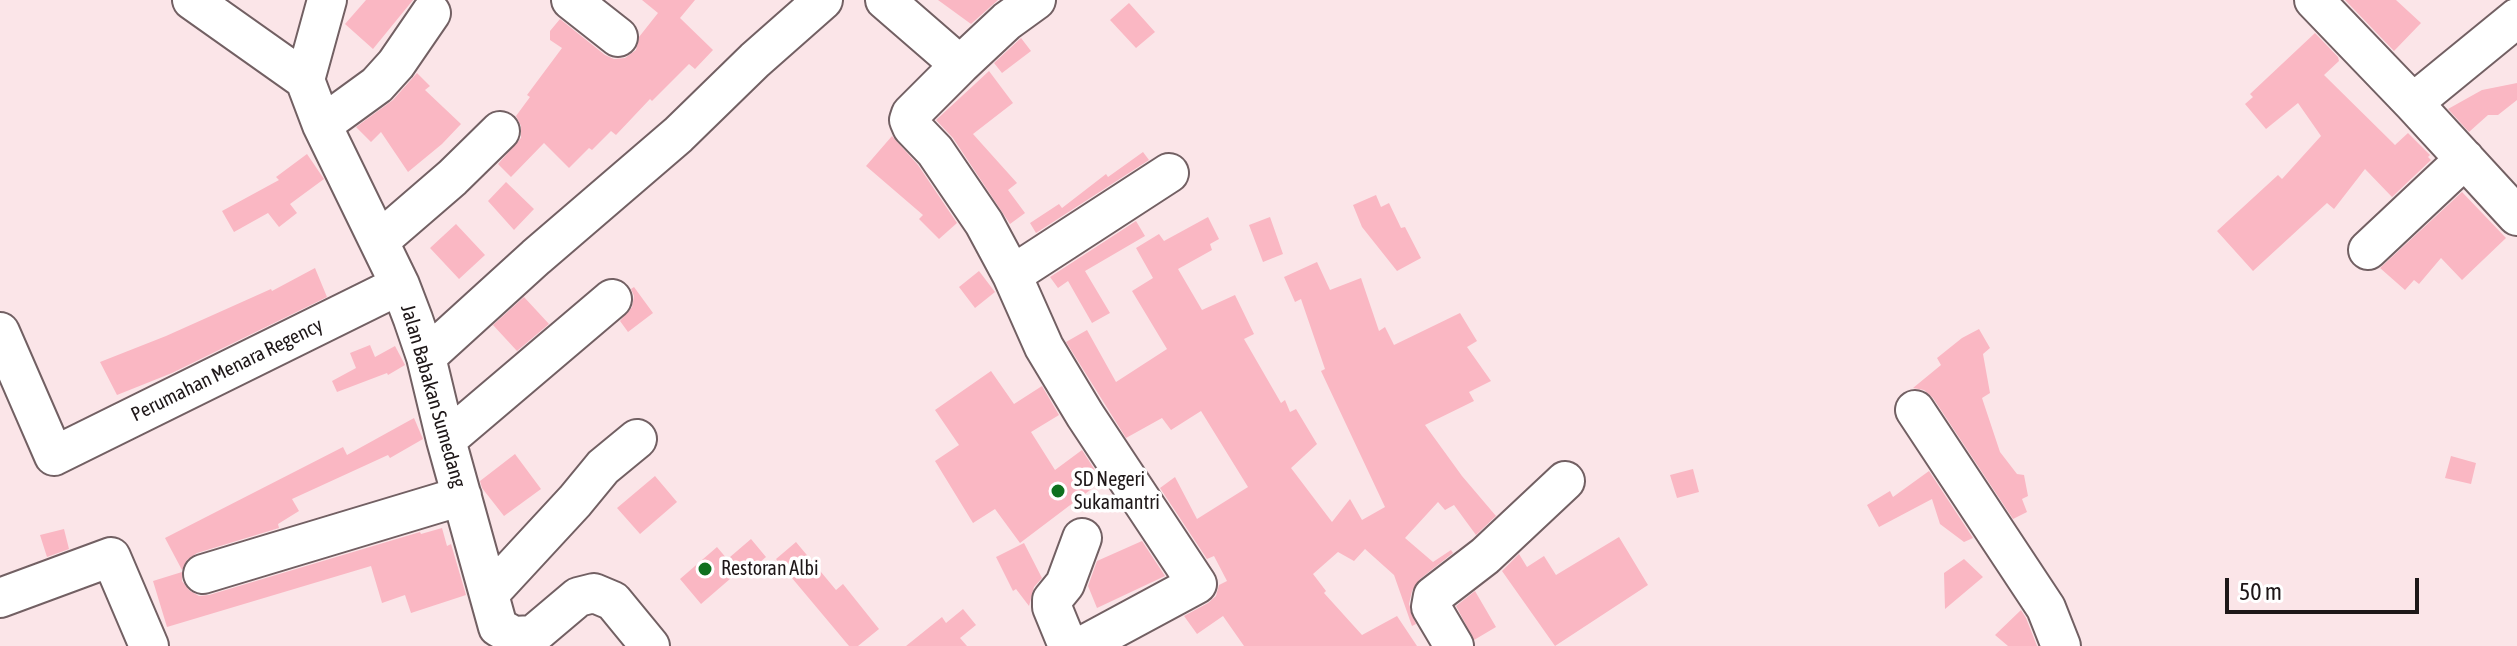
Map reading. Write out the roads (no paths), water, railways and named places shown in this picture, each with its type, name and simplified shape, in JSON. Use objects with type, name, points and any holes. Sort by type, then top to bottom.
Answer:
[{"type":"street","points":[[192,0],[305,80],[325,1]]},
{"type":"street","points":[[571,0],[618,37]]},
{"type":"street","points":[[426,357],[678,135],[755,60],[823,0]]},
{"type":"street","points":[[885,0],[960,65]]},
{"type":"street","points":[[1036,0],[1007,21],[960,65],[911,114],[909,120],[935,151],[984,223],[1012,275],[1044,347],[1085,415],[1197,584],[1082,646]]},
{"type":"street","points":[[2314,0],[2517,216]]},
{"type":"street","points":[[322,125],[386,76],[431,13]]},
{"type":"street","points":[[2413,103],[2517,18]]},
{"type":"street","name":"Jalan Babakan Sumedang","points":[[305,80],[322,125],[400,285],[426,357],[491,622]]},
{"type":"street","points":[[379,241],[452,178],[500,131]]},
{"type":"street","points":[[2368,250],[2465,159]]},
{"type":"street","points":[[1012,275],[1169,173]]},
{"type":"street","name":"Perumahan Menara Regency","points":[[0,332],[54,456],[400,285]]},
{"type":"street","points":[[446,440],[612,299]]},
{"type":"street","points":[[1915,410],[2046,608],[2061,646]]},
{"type":"street","points":[[637,439],[603,467],[575,501],[491,622],[514,636],[533,635],[578,597],[594,593],[613,601],[650,646]]},
{"type":"street","points":[[1454,646],[1431,607],[1433,596],[1485,556],[1565,481]]},
{"type":"street","points":[[203,574],[462,496]]},
{"type":"street","points":[[1068,646],[1052,600],[1065,584],[1082,538]]},
{"type":"street","points":[[0,598],[111,557],[149,646]]},
{"type":"place","name":"SD Negeri Sukamantri","points":[[1058,491]]},
{"type":"place","name":"Restoran Albi","points":[[705,569]]}]
